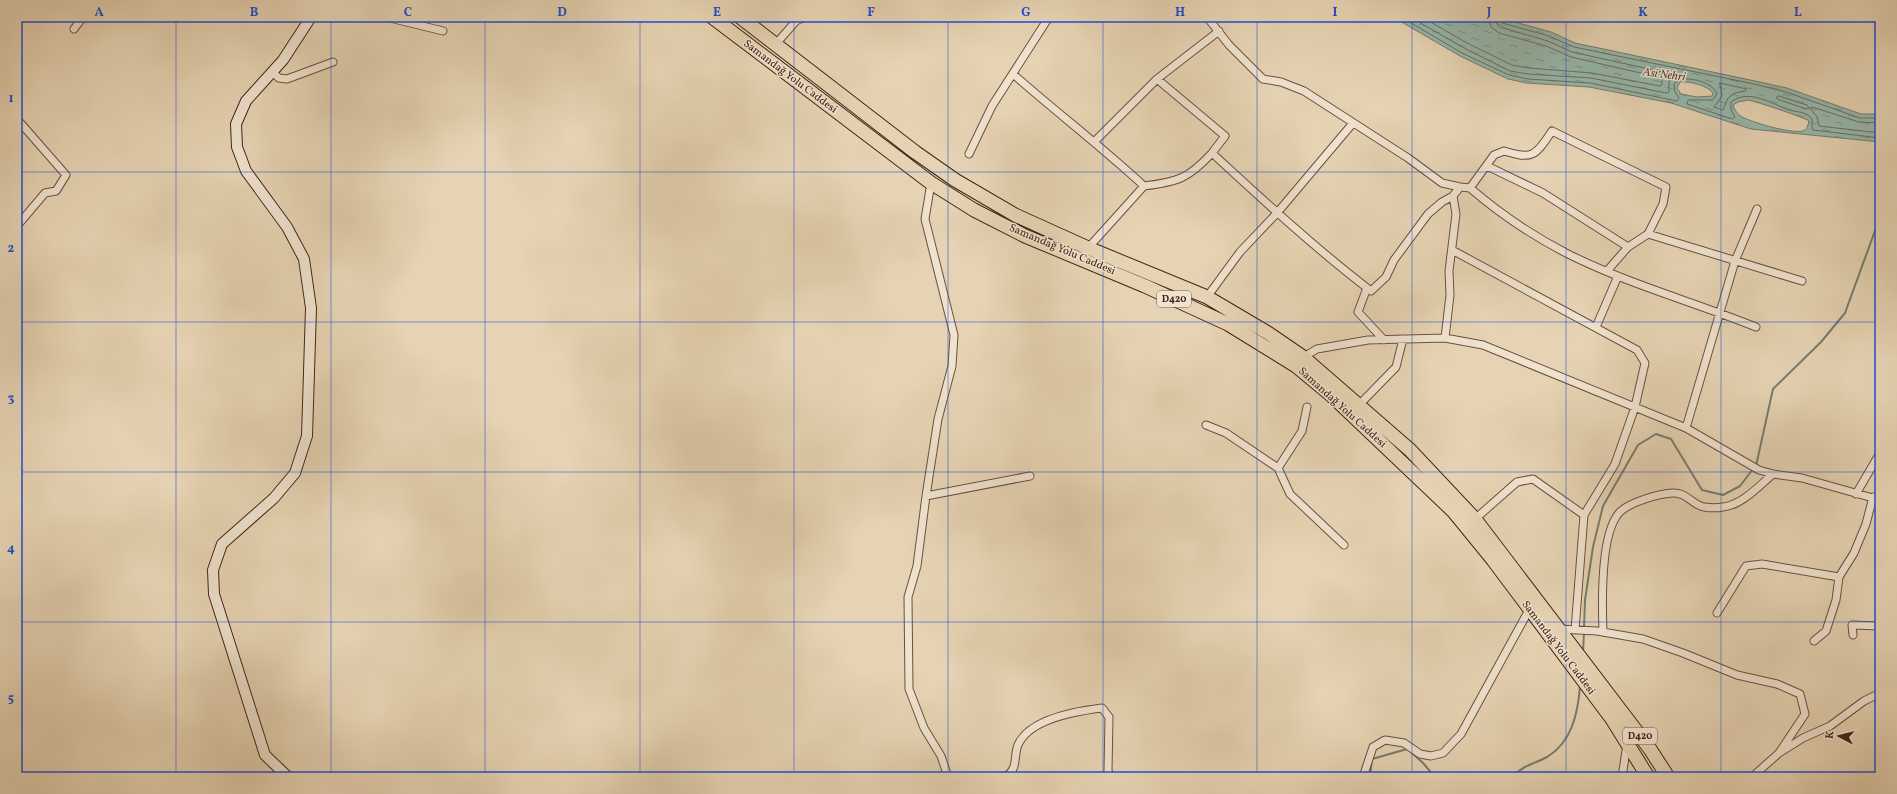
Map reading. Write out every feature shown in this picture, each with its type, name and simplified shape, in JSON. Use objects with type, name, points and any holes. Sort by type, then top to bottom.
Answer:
[{"type":"highway","name":"Samandağ Yolu Caddesi","points":[[712,17],[931,183],[974,210],[1025,236],[1145,286],[1228,324],[1299,362],[1358,406],[1410,450],[1475,519],[1650,749],[1668,777]]},
{"type":"highway","name":"Samandağ Yolu Caddesi","points":[[740,17],[915,152],[956,180],[1015,215],[1088,248],[1207,297],[1268,333],[1453,511],[1493,560],[1612,719],[1648,777]]},
{"type":"street","points":[[74,29],[83,17]]},
{"type":"street","points":[[288,777],[266,755],[214,594],[214,570],[222,544],[274,498],[295,472],[307,436],[311,308],[304,259],[287,227],[246,171],[237,147],[236,124],[246,101],[283,60],[311,17]]},
{"type":"street","points":[[386,17],[442,31]]},
{"type":"street","points":[[775,44],[796,21],[805,17]]},
{"type":"street","points":[[835,17],[861,17]]},
{"type":"street","points":[[969,154],[992,106],[1049,17]]},
{"type":"street","points":[[1207,17],[1234,50],[1263,79],[1281,82],[1304,92],[1408,158],[1442,183],[1470,188],[1495,210],[1568,254],[1618,276],[1756,327]]},
{"type":"street","points":[[1094,142],[1157,79],[1219,31]]},
{"type":"street","points":[[272,72],[279,78],[287,79],[333,62]]},
{"type":"street","points":[[1013,74],[1144,186]]},
{"type":"street","points":[[1088,248],[1144,186],[1180,180],[1196,170],[1226,136],[1157,79]]},
{"type":"street","points":[[17,119],[66,175],[56,191],[45,193],[17,226]]},
{"type":"street","points":[[1207,297],[1240,252],[1277,213],[1353,124]]},
{"type":"street","points":[[1470,188],[1494,156],[1504,151],[1523,157],[1531,155],[1544,142],[1552,131],[1666,187],[1663,204],[1648,234],[1628,246],[1607,271]]},
{"type":"street","points":[[1212,153],[1277,213],[1371,291],[1386,277],[1394,260],[1428,214],[1442,202],[1453,196],[1460,187]]},
{"type":"street","points":[[1486,166],[1543,193],[1628,246]]},
{"type":"street","points":[[931,183],[925,219],[954,335],[952,366],[938,419],[917,566],[908,597],[909,689],[924,728],[941,756],[948,777]]},
{"type":"street","points":[[1445,338],[1450,295],[1449,271],[1456,214],[1453,196]]},
{"type":"street","points":[[1686,428],[1721,313],[1735,261],[1757,209]]},
{"type":"street","points":[[17,234],[17,246]]},
{"type":"street","points":[[1648,234],[1802,281]]},
{"type":"street","points":[[1452,250],[1637,350],[1645,364],[1635,407],[1615,464],[1584,515],[1577,630]]},
{"type":"street","points":[[1596,327],[1618,276]]},
{"type":"street","points":[[1366,288],[1358,312],[1384,340]]},
{"type":"street","points":[[1299,362],[1317,349],[1368,340],[1445,338],[1483,345],[1686,428],[1759,470],[1773,474],[1802,478],[1880,500]]},
{"type":"street","points":[[1358,406],[1396,366],[1403,339]]},
{"type":"street","points":[[1278,468],[1302,431],[1307,407]]},
{"type":"street","points":[[1206,425],[1226,433],[1278,468],[1290,494],[1344,545]]},
{"type":"street","points":[[1856,494],[1880,453]]},
{"type":"street","points":[[1603,632],[1602,600],[1605,556],[1613,524],[1620,511],[1638,501],[1672,493],[1684,494],[1704,507],[1724,507],[1740,501],[1773,474]]},
{"type":"street","points":[[926,496],[1030,476]]},
{"type":"street","points":[[1475,519],[1517,482],[1533,479],[1584,515]]},
{"type":"street","points":[[1814,641],[1826,631],[1836,600],[1839,577],[1854,553],[1866,524],[1873,497]]},
{"type":"street","points":[[1717,613],[1746,566],[1762,564],[1839,577]]},
{"type":"street","points":[[1363,777],[1373,747],[1385,740],[1404,743],[1420,754],[1431,756],[1443,752],[1461,734],[1529,610]]},
{"type":"street","points":[[1853,635],[1852,625],[1880,626]]},
{"type":"street","points":[[1559,629],[1603,632],[1643,639],[1683,653],[1737,675],[1777,684],[1800,694],[1805,714],[1779,753]]},
{"type":"street","points":[[1752,777],[1779,753],[1803,738],[1830,726],[1864,702],[1880,693]]},
{"type":"street","points":[[1005,777],[1009,775],[1015,766],[1017,746],[1021,740],[1041,723],[1052,718],[1102,708],[1109,717],[1108,771],[1111,777]]},
{"type":"street","points":[[1622,777],[1627,741]]},
{"type":"water","name":"Asi Nehri","points":[[1393,17],[1497,17],[1551,32],[1575,43],[1787,88],[1861,114],[1880,114],[1880,142],[1751,129],[1671,103],[1589,87],[1527,83],[1508,79],[1460,56]],"holes":[[[1680,82],[1689,82],[1704,86],[1713,94],[1712,96],[1697,97],[1681,94],[1677,88]],[[1748,100],[1806,119],[1809,121],[1807,127],[1805,130],[1800,131],[1784,130],[1742,117],[1736,112],[1733,105],[1738,102]]]},
{"type":"waterway","points":[[1756,466],[1773,389],[1821,342],[1845,313],[1880,217]]},
{"type":"waterway","points":[[1584,628],[1585,600],[1593,547],[1603,506],[1638,445],[1656,434],[1671,439],[1702,490],[1723,495],[1740,486],[1753,469]]},
{"type":"waterway","points":[[1583,652],[1584,632]]},
{"type":"waterway","points":[[1512,777],[1525,767],[1547,757],[1556,751],[1568,735],[1578,706],[1580,686]]},
{"type":"waterway","points":[[1370,777],[1372,759],[1407,749]]},
{"type":"waterway","points":[[1411,752],[1435,777]]}]
